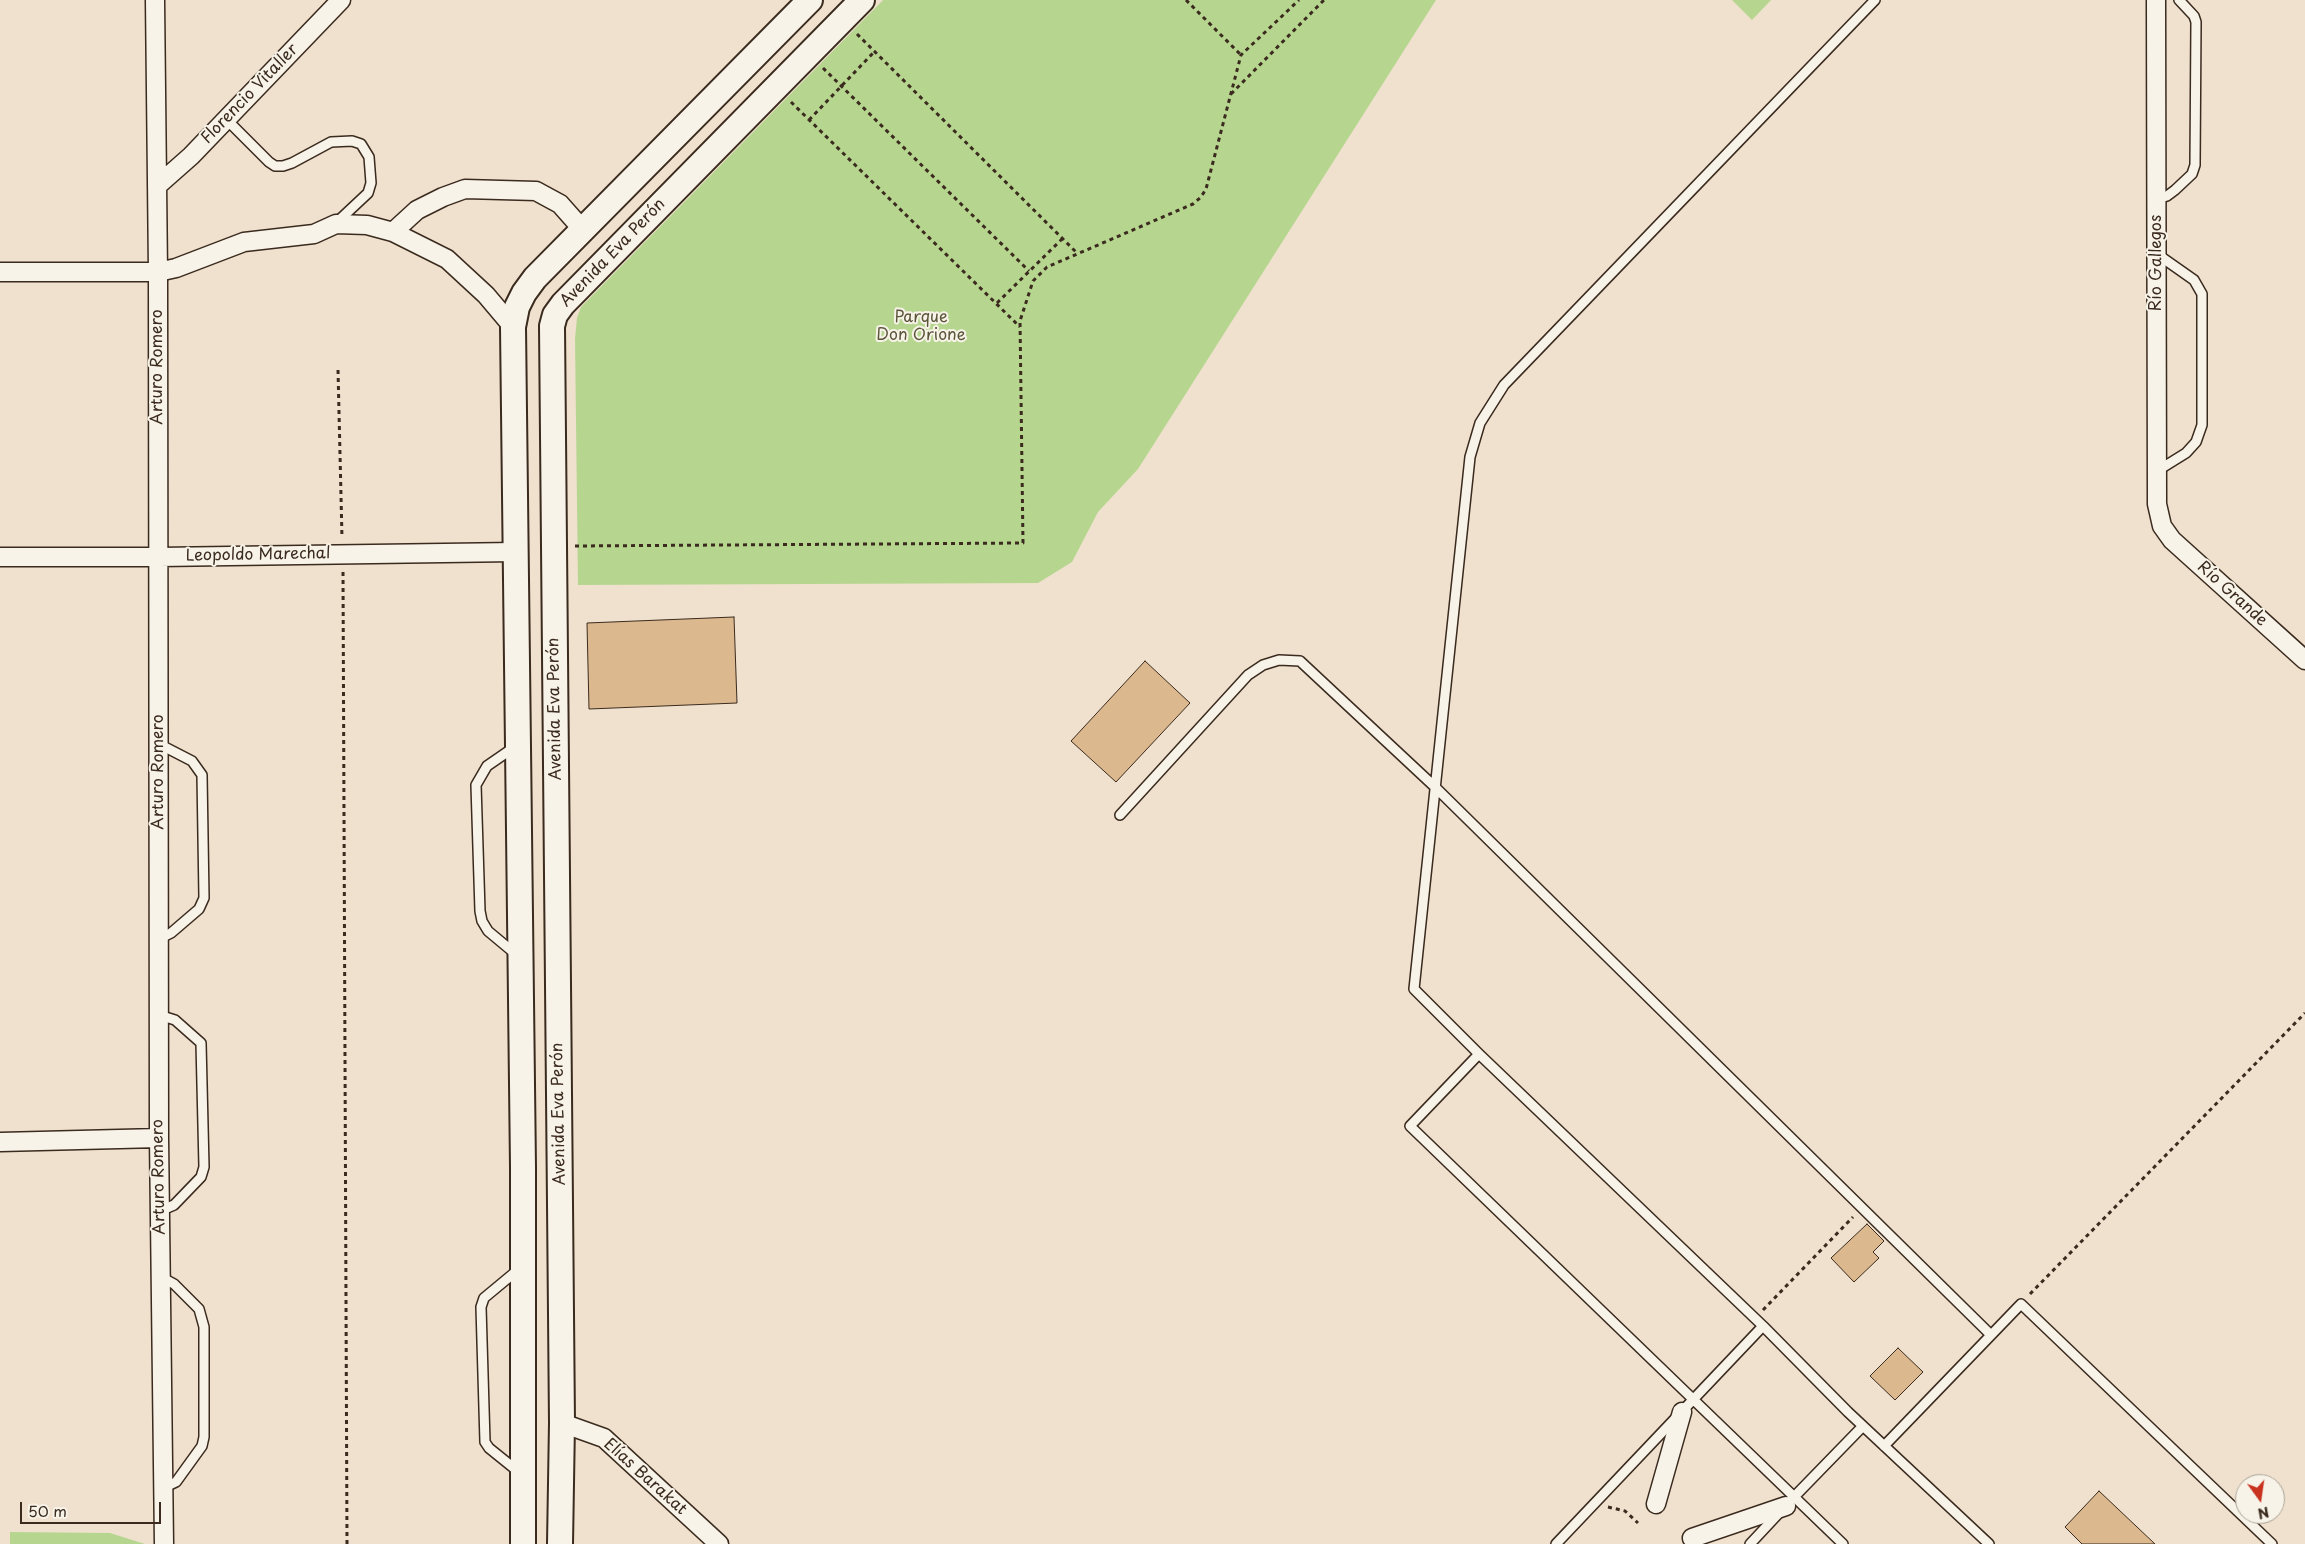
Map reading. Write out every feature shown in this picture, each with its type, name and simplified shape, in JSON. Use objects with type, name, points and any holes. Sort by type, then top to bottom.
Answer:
[{"type":"main road","points":[[560,1539],[523,1541],[523,1167],[513,328],[517,307],[535,278],[810,0]]},
{"type":"main road","name":"Avenida Eva Perón","points":[[560,1539],[562,1423],[552,326],[555,315],[563,304],[862,0]]},
{"type":"main road","points":[[514,411],[552,409]]},
{"type":"main road","points":[[518,746],[555,746]]},
{"type":"main road","points":[[523,1167],[559,1164]]},
{"type":"street","name":"Arturo Romero","points":[[155,0],[159,557],[158,1014],[164,1544]]},
{"type":"street","name":"Florencio Vitaller","points":[[157,186],[191,156],[341,0]]},
{"type":"street","name":"Río Gallegos","points":[[2156,0],[2157,504],[2162,526]]},
{"type":"street","points":[[393,232],[417,210],[465,189],[536,191],[560,204],[583,230]]},
{"type":"street","points":[[0,272],[158,272],[176,268],[244,242],[314,234],[336,224],[367,225],[393,232],[447,259],[486,295],[513,328]]},
{"type":"street","name":"Río Grande","points":[[2162,526],[2172,540],[2305,660]]},
{"type":"street","name":"Leopoldo Marechal","points":[[0,556],[159,557],[515,552]]},
{"type":"street","points":[[0,1142],[159,1138]]},
{"type":"street","points":[[1656,1504],[1687,1406]]},
{"type":"street","name":"Elías Barakat","points":[[562,1423],[604,1438],[719,1544]]},
{"type":"street","points":[[1692,1538],[1790,1501]]},
{"type":"lane","points":[[1875,0],[1504,385],[1480,423],[1470,457],[1414,989],[1479,1054],[1763,1326],[1863,1426],[1989,1544]]},
{"type":"lane","points":[[2157,199],[2167,196],[2175,190],[2192,174],[2195,165],[2196,22],[2194,16],[2179,0]]},
{"type":"lane","points":[[226,119],[275,166],[292,163],[331,142],[352,141],[361,144],[368,156],[371,182],[368,193],[336,224]]},
{"type":"lane","points":[[2157,253],[2194,280],[2202,294],[2202,425],[2196,442],[2186,453],[2157,471]]},
{"type":"lane","points":[[1120,815],[1248,676],[1263,665],[1288,659],[1300,661],[1435,787],[1991,1335]]},
{"type":"lane","points":[[159,744],[192,761],[202,775],[204,898],[199,909],[171,933],[159,939]]},
{"type":"lane","points":[[518,746],[487,766],[476,785],[480,911],[482,922],[488,931],[521,957]]},
{"type":"lane","points":[[158,1014],[175,1020],[201,1043],[204,1167],[200,1176],[174,1205],[160,1211]]},
{"type":"lane","points":[[1479,1054],[1410,1126],[1687,1406],[1790,1501],[1843,1544]]},
{"type":"lane","points":[[523,1265],[484,1298],[481,1307],[484,1434],[489,1448],[523,1476]]},
{"type":"lane","points":[[160,1277],[174,1284],[198,1309],[204,1327],[204,1437],[202,1446],[182,1476],[176,1482],[163,1488]]},
{"type":"lane","points":[[1884,1446],[2021,1304],[2272,1544]]},
{"type":"lane","points":[[1556,1544],[1763,1326]]},
{"type":"lane","points":[[1750,1544],[1863,1426]]},
{"type":"path","points":[[1186,0],[1241,56]]},
{"type":"path","points":[[553,546],[1023,543],[1021,327],[1028,292],[1033,281],[1047,267],[1193,204],[1201,197],[1206,189],[1241,56],[1299,0]]},
{"type":"path","points":[[1231,95],[1324,0]]},
{"type":"path","points":[[842,20],[1078,254]]},
{"type":"path","points":[[809,120],[874,52]]},
{"type":"path","points":[[809,54],[1029,271]]},
{"type":"path","points":[[775,88],[1021,327]]},
{"type":"path","points":[[996,303],[1062,239]]},
{"type":"path","points":[[338,370],[343,554],[347,1544]]},
{"type":"path","points":[[2021,1304],[2305,1013]]},
{"type":"path","points":[[1754,1318],[1862,1208]]},
{"type":"path","points":[[1595,1503],[1625,1511],[1638,1523]]},
{"type":"green space","name":"Parque Don Orione","points":[[883,0],[1436,0],[1138,469],[1098,512],[1072,562],[1038,583],[578,585],[575,339],[577,318],[581,307]]},
{"type":"green space","points":[[1732,0],[1771,0],[1752,20]]},
{"type":"green space","points":[[10,1532],[110,1533],[145,1544],[10,1544]]},
{"type":"building","points":[[734,617],[737,703],[589,709],[587,623]]},
{"type":"building","points":[[1145,661],[1190,703],[1116,782],[1071,741]]},
{"type":"building","points":[[1867,1224],[1884,1241],[1873,1252],[1879,1258],[1854,1282],[1831,1258]]},
{"type":"building","points":[[1898,1348],[1923,1372],[1895,1400],[1870,1376]]},
{"type":"building","points":[[2099,1491],[2155,1544],[2082,1544],[2065,1527]]}]
